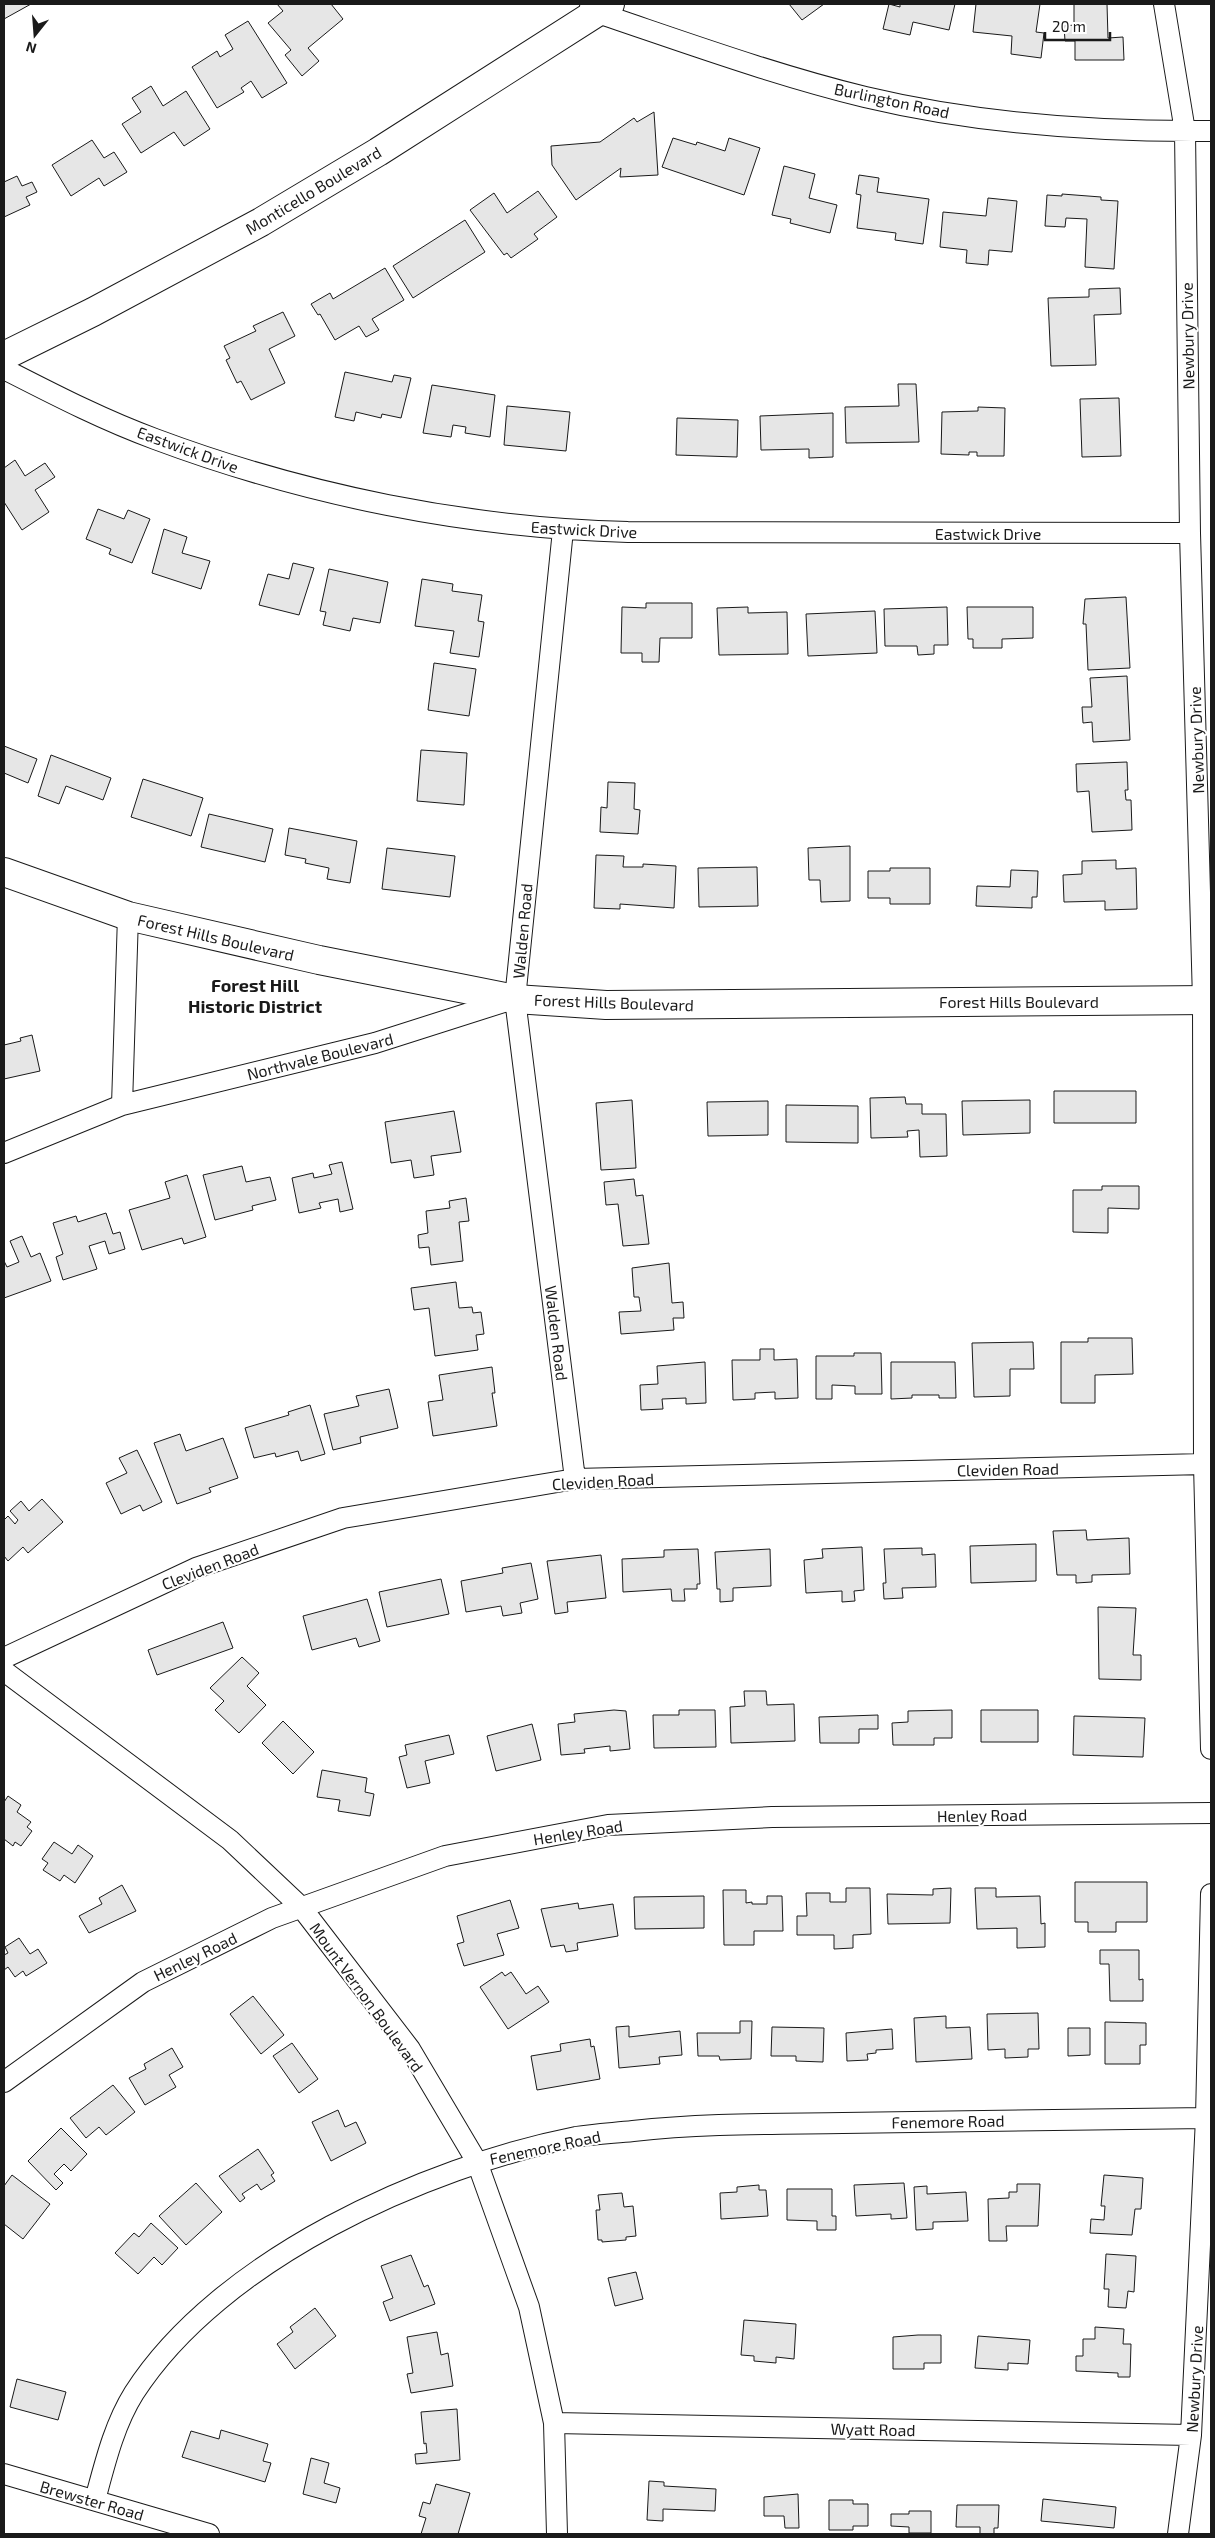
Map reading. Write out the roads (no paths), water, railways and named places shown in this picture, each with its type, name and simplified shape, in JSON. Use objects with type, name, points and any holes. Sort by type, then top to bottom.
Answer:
[{"type":"street","name":"Newbury Drive","points":[[1164,4],[1184,131],[1190,533],[1207,1000],[1204,1464],[1211,1749]]},
{"type":"street","name":"Burlington Road","points":[[598,7],[764,69],[866,97],[973,117],[1061,127],[1211,131]]},
{"type":"street","name":"Monticello Boulevard","points":[[4,356],[93,312],[261,222],[598,7]]},
{"type":"street","name":"Eastwick Drive","points":[[4,369],[88,410],[153,438],[229,465],[312,488],[438,514],[563,530],[1190,533]]},
{"type":"street","name":"Walden Road","points":[[563,530],[515,999],[575,1479]]},
{"type":"street","name":"Forest Hills Boulevard","points":[[4,872],[128,916],[319,960],[515,999],[606,1005],[1207,1000]]},
{"type":"street","points":[[122,1105],[128,916]]},
{"type":"street","name":"Northvale Boulevard","points":[[4,1153],[122,1105],[375,1043],[515,999]]},
{"type":"street","name":"Cleviden Road","points":[[4,1658],[196,1568],[343,1518],[575,1479],[1204,1464]]},
{"type":"street","name":"Mount Vernon Boulevard","points":[[4,1671],[230,1840],[301,1907],[410,2049],[477,2162],[528,2307],[554,2423],[557,2534]]},
{"type":"street","name":"Henley Road","points":[[4,2082],[143,1982],[272,1918],[445,1856],[608,1825],[772,1817],[1211,1813]]},
{"type":"street","name":"Newbury Drive","points":[[1178,2534],[1191,2436],[1206,2118],[1211,1894]]},
{"type":"street","name":"Fenemore Road","points":[[95,2500],[113,2435],[134,2394],[168,2348],[210,2308],[275,2259],[330,2228],[410,2188],[477,2162],[578,2137],[694,2124],[1206,2118]]},
{"type":"street","name":"Wyatt Road","points":[[554,2423],[1191,2436]]},
{"type":"street","name":"Brewster Road","points":[[4,2474],[208,2534]]},
{"type":"district","name":"Forest Hill Historic District","points":[[255,995]]}]
